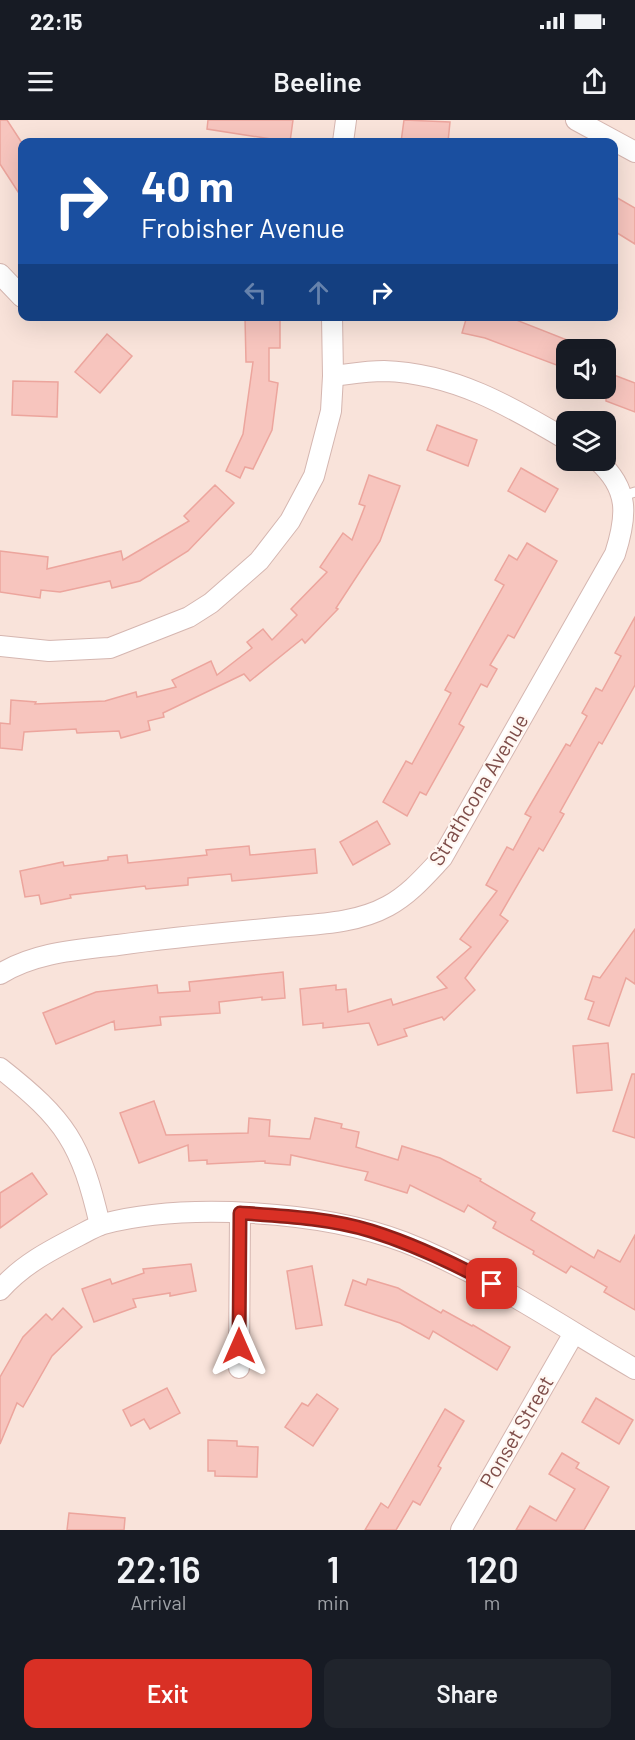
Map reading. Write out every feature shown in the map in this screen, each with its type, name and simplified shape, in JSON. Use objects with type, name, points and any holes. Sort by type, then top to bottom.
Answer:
[{"type":"street","points":[[344,138],[346,120]]},
{"type":"street","points":[[576,120],[609,138]]},
{"type":"street","points":[[618,143],[635,152]]},
{"type":"street","points":[[0,274],[18,293]]},
{"type":"street","points":[[0,646],[49,651],[110,648],[189,617],[211,603],[259,561],[290,520],[314,476],[331,411],[332,321]]},
{"type":"street","points":[[333,376],[384,371],[451,381],[483,393],[556,434]]},
{"type":"street","points":[[609,471],[629,494]]},
{"type":"street","name":"Strathcona Avenue","points":[[0,974],[16,964],[56,953],[186,936],[331,923],[364,917],[408,894],[442,858],[615,554],[624,526],[629,494]]},
{"type":"street","points":[[0,1068],[52,1112],[73,1141],[92,1187],[100,1225]]},
{"type":"street","points":[[239,1368],[240,1213]]},
{"type":"street","points":[[0,1290],[15,1274],[47,1252],[100,1225],[138,1218],[240,1213],[287,1216],[369,1231],[404,1242],[454,1264],[635,1369]]},
{"type":"street","name":"Ponset Street","points":[[460,1530],[574,1333]]},
{"type":"shaded area","points":[[0,120],[635,120],[635,1530],[0,1530]]},
{"type":"building","points":[[0,120],[7,120],[19,138],[18,192],[0,164]]},
{"type":"building","points":[[208,120],[293,120],[291,138],[264,138],[207,129]]},
{"type":"building","points":[[404,120],[450,122],[448,138],[402,138]]},
{"type":"building","points":[[618,198],[635,208],[635,244],[618,233]]},
{"type":"building","points":[[245,321],[280,321],[280,348],[269,348],[269,381],[278,383],[272,430],[253,469],[245,467],[240,478],[226,471],[243,434],[253,362],[246,362]]},
{"type":"building","points":[[466,321],[519,321],[564,339],[556,339],[556,365],[485,338],[462,333]]},
{"type":"building","points":[[107,334],[132,356],[100,393],[75,372]]},
{"type":"building","points":[[616,376],[635,383],[635,412],[606,401],[606,399],[616,399]]},
{"type":"building","points":[[13,381],[58,382],[57,417],[12,415]]},
{"type":"building","points":[[437,425],[477,440],[468,466],[427,450]]},
{"type":"building","points":[[521,468],[558,489],[545,512],[508,491]]},
{"type":"building","points":[[369,475],[400,486],[380,541],[336,608],[338,609],[305,643],[302,639],[250,681],[244,674],[163,713],[164,717],[148,721],[150,730],[121,738],[119,731],[77,733],[76,729],[24,732],[22,750],[0,748],[0,723],[10,724],[11,700],[36,702],[35,704],[105,701],[136,692],[137,697],[176,687],[172,680],[211,661],[217,675],[252,648],[247,642],[263,629],[272,640],[297,615],[291,609],[327,572],[320,567],[343,533],[352,540],[365,506],[359,504]]},
{"type":"building","points":[[215,485],[234,503],[188,551],[140,581],[112,588],[110,581],[60,592],[41,590],[40,598],[0,592],[0,551],[48,557],[47,569],[121,551],[123,560],[189,521],[184,516]]},
{"type":"building","points":[[527,543],[557,561],[514,638],[508,635],[490,665],[497,669],[487,687],[481,684],[459,724],[464,727],[426,795],[420,792],[407,816],[383,802],[406,761],[412,764],[451,693],[445,690],[504,585],[495,580],[509,555],[517,560]]},
{"type":"building","points":[[635,617],[635,685],[602,744],[599,742],[560,812],[564,814],[543,851],[539,848],[500,915],[508,921],[465,978],[475,990],[444,1020],[442,1017],[404,1029],[407,1036],[378,1045],[369,1023],[323,1028],[323,1023],[303,1025],[300,989],[336,985],[336,990],[346,989],[348,1012],[391,999],[393,1005],[447,988],[437,977],[471,947],[460,939],[497,891],[486,885],[507,847],[513,850],[531,817],[525,814],[566,744],[570,746],[587,716],[582,713],[596,688],[602,691],[621,656],[615,653]]},
{"type":"building","points":[[377,821],[390,844],[353,865],[340,842]]},
{"type":"building","points":[[249,846],[250,855],[315,849],[317,873],[232,881],[231,874],[188,878],[188,885],[146,889],[145,886],[70,895],[71,898],[41,904],[39,895],[25,897],[20,871],[63,862],[64,866],[127,855],[128,863],[207,855],[206,850]]},
{"type":"building","points":[[635,929],[635,984],[626,978],[609,1026],[588,1019],[594,1002],[585,999],[593,976],[600,978]]},
{"type":"building","points":[[283,972],[285,998],[262,1000],[262,997],[219,1002],[220,1013],[160,1017],[161,1025],[115,1030],[114,1021],[56,1044],[43,1013],[96,992],[157,985],[158,993],[190,991],[189,982]]},
{"type":"building","points":[[608,1043],[612,1090],[577,1093],[573,1046]]},
{"type":"building","points":[[632,1074],[635,1074],[635,1138],[613,1131]]},
{"type":"building","points":[[154,1101],[166,1135],[248,1133],[249,1118],[270,1120],[269,1136],[310,1139],[315,1118],[342,1124],[341,1128],[359,1132],[356,1147],[398,1160],[402,1146],[440,1158],[481,1179],[480,1181],[535,1213],[531,1220],[594,1258],[598,1250],[620,1262],[635,1235],[635,1310],[604,1292],[607,1287],[571,1266],[566,1273],[533,1254],[534,1251],[493,1228],[496,1222],[468,1205],[464,1212],[410,1185],[407,1193],[365,1180],[368,1172],[291,1155],[290,1165],[265,1163],[265,1161],[207,1164],[207,1160],[189,1161],[188,1145],[139,1163],[120,1113]]},
{"type":"building","points":[[32,1173],[47,1194],[0,1228],[0,1193]]},
{"type":"building","points":[[191,1264],[196,1291],[133,1299],[136,1307],[94,1322],[82,1289],[110,1279],[112,1284],[144,1273],[143,1269]]},
{"type":"building","points":[[312,1266],[322,1325],[296,1329],[287,1271]]},
{"type":"building","points":[[368,1279],[398,1288],[441,1313],[443,1310],[473,1325],[510,1347],[497,1370],[433,1331],[429,1339],[400,1323],[345,1305],[353,1280],[366,1285]]},
{"type":"building","points":[[63,1308],[82,1327],[52,1356],[23,1407],[17,1403],[0,1444],[0,1377],[23,1337],[46,1314],[52,1320]]},
{"type":"building","points":[[167,1388],[180,1413],[150,1429],[144,1419],[131,1426],[123,1410]]},
{"type":"building","points":[[317,1394],[338,1409],[313,1446],[285,1427],[302,1403],[308,1406]]},
{"type":"building","points":[[596,1398],[633,1420],[619,1444],[582,1422]]},
{"type":"building","points":[[445,1409],[464,1421],[438,1466],[441,1468],[420,1505],[413,1501],[396,1530],[365,1530],[381,1503],[388,1508]]},
{"type":"building","points":[[208,1440],[237,1441],[237,1446],[258,1447],[257,1477],[215,1476],[215,1471],[208,1471]]},
{"type":"building","points":[[562,1453],[579,1463],[576,1468],[609,1487],[584,1530],[516,1530],[530,1506],[556,1521],[575,1489],[549,1474]]},
{"type":"building","points":[[69,1513],[125,1518],[124,1530],[67,1530]]},
{"type":"route","points":[[239,1346],[240,1213],[287,1216],[369,1231],[404,1242],[492,1284]]}]
